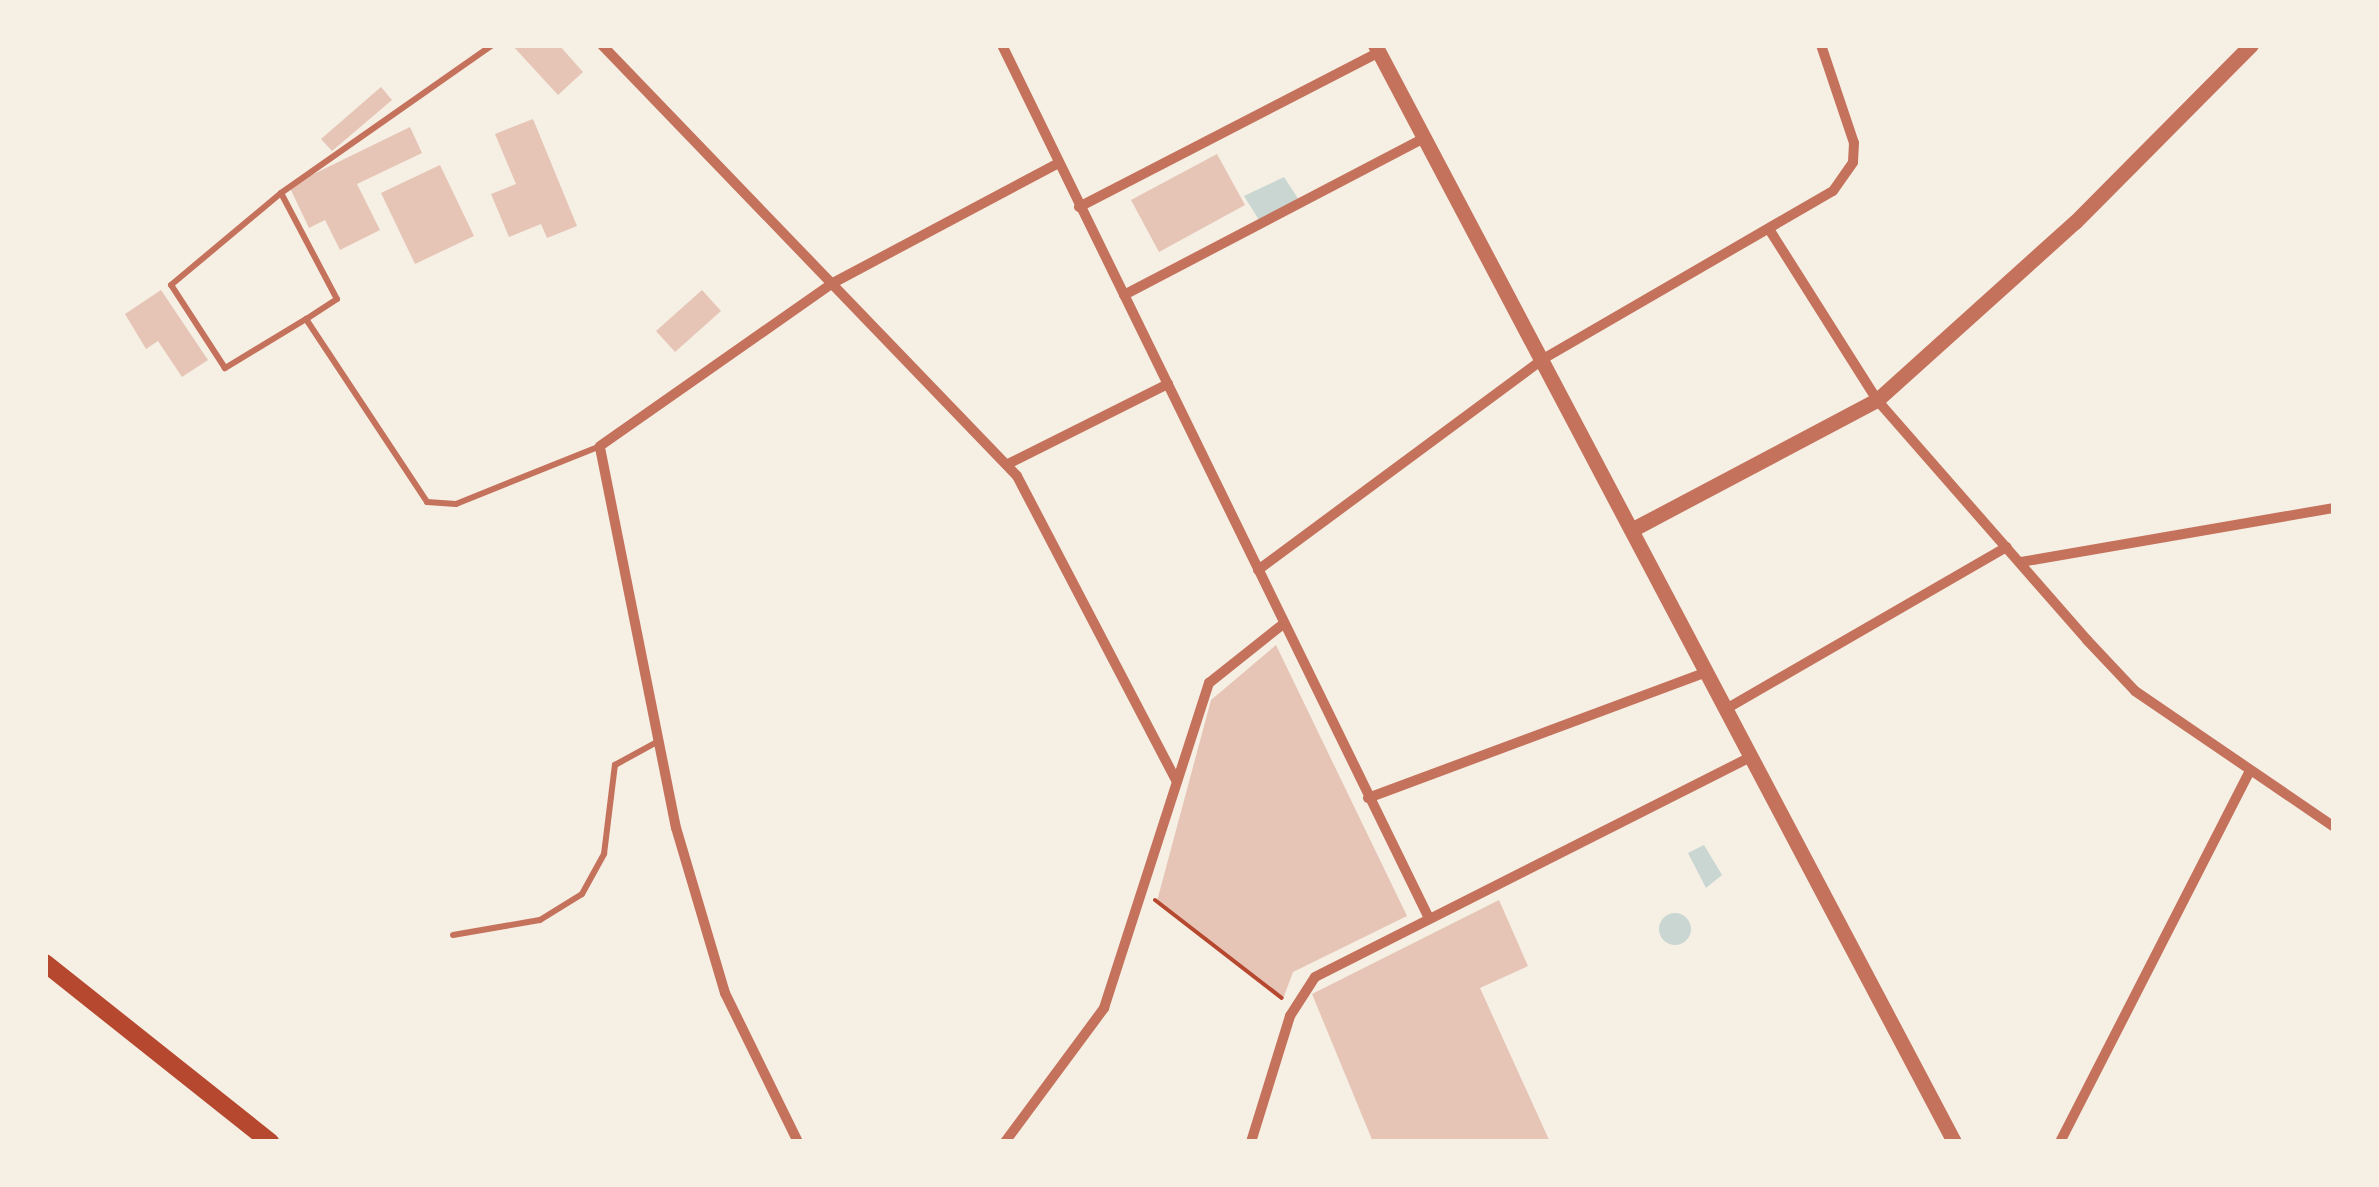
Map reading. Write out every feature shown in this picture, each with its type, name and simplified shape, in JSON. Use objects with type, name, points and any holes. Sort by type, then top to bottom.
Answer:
[{"type":"main road","points":[[45,963],[270,1142]]},
{"type":"street","points":[[602,45],[1008,464],[1177,782]]},
{"type":"street","points":[[1002,45],[1282,626],[1428,918]]},
{"type":"street","points":[[1258,570],[1543,359],[1833,191],[1854,162],[1845,102],[1822,45]]},
{"type":"street","points":[[1633,530],[1878,400],[2075,222],[2250,45]]},
{"type":"street","points":[[1079,207],[1377,49],[1954,1142]]},
{"type":"street","points":[[1124,295],[1424,138]]},
{"type":"street","points":[[798,1142],[725,993],[654,744],[600,446],[831,284],[1057,164]]},
{"type":"street","points":[[1769,230],[1878,400],[2135,691],[2334,827]]},
{"type":"street","points":[[1008,464],[1168,384]]},
{"type":"street","points":[[2021,562],[2334,508]]},
{"type":"street","points":[[1726,709],[2007,546]]},
{"type":"street","points":[[1006,1142],[1104,1008],[1209,683],[1282,626]]},
{"type":"street","points":[[1368,798],[1706,672]]},
{"type":"street","points":[[1252,1142],[1294,1007],[1315,977],[1750,756]]},
{"type":"street","points":[[2060,1142],[2249,772]]},
{"type":"lane","points":[[281,193],[337,299],[225,368],[171,284],[281,193],[492,45]]},
{"type":"lane","points":[[306,320],[427,502],[456,504],[600,446]]},
{"type":"lane","points":[[453,935],[540,920],[582,894],[604,854],[615,765],[654,744]]},
{"type":"path","points":[[1144,891],[1294,1007]]},
{"type":"shaded area","points":[[1284,177],[1299,200],[1259,220],[1244,196]]},
{"type":"shaded area","points":[[1704,845],[1722,875],[1706,888],[1688,853]]},
{"type":"shaded area","points":[[1675,913],[1686,918],[1691,929],[1686,940],[1675,945],[1664,940],[1659,929],[1664,918]]},
{"type":"building","points":[[512,45],[559,45],[583,72],[558,95]]},
{"type":"building","points":[[381,87],[392,100],[332,151],[321,139]]},
{"type":"building","points":[[533,119],[577,226],[547,238],[541,224],[509,237],[491,194],[516,184],[495,134]]},
{"type":"building","points":[[410,127],[422,153],[357,184],[380,230],[340,250],[325,220],[309,228],[289,186]]},
{"type":"building","points":[[1217,154],[1245,205],[1159,252],[1131,200]]},
{"type":"building","points":[[440,165],[474,236],[415,264],[381,193]]},
{"type":"building","points":[[161,290],[208,360],[182,377],[158,341],[146,349],[125,314]]},
{"type":"building","points":[[702,290],[721,311],[675,352],[656,331]]},
{"type":"building","points":[[1276,645],[1407,916],[1293,972],[1283,999],[1157,901],[1211,700]]},
{"type":"building","points":[[1499,900],[1528,966],[1480,988],[1550,1142],[1373,1142],[1312,994]]}]
